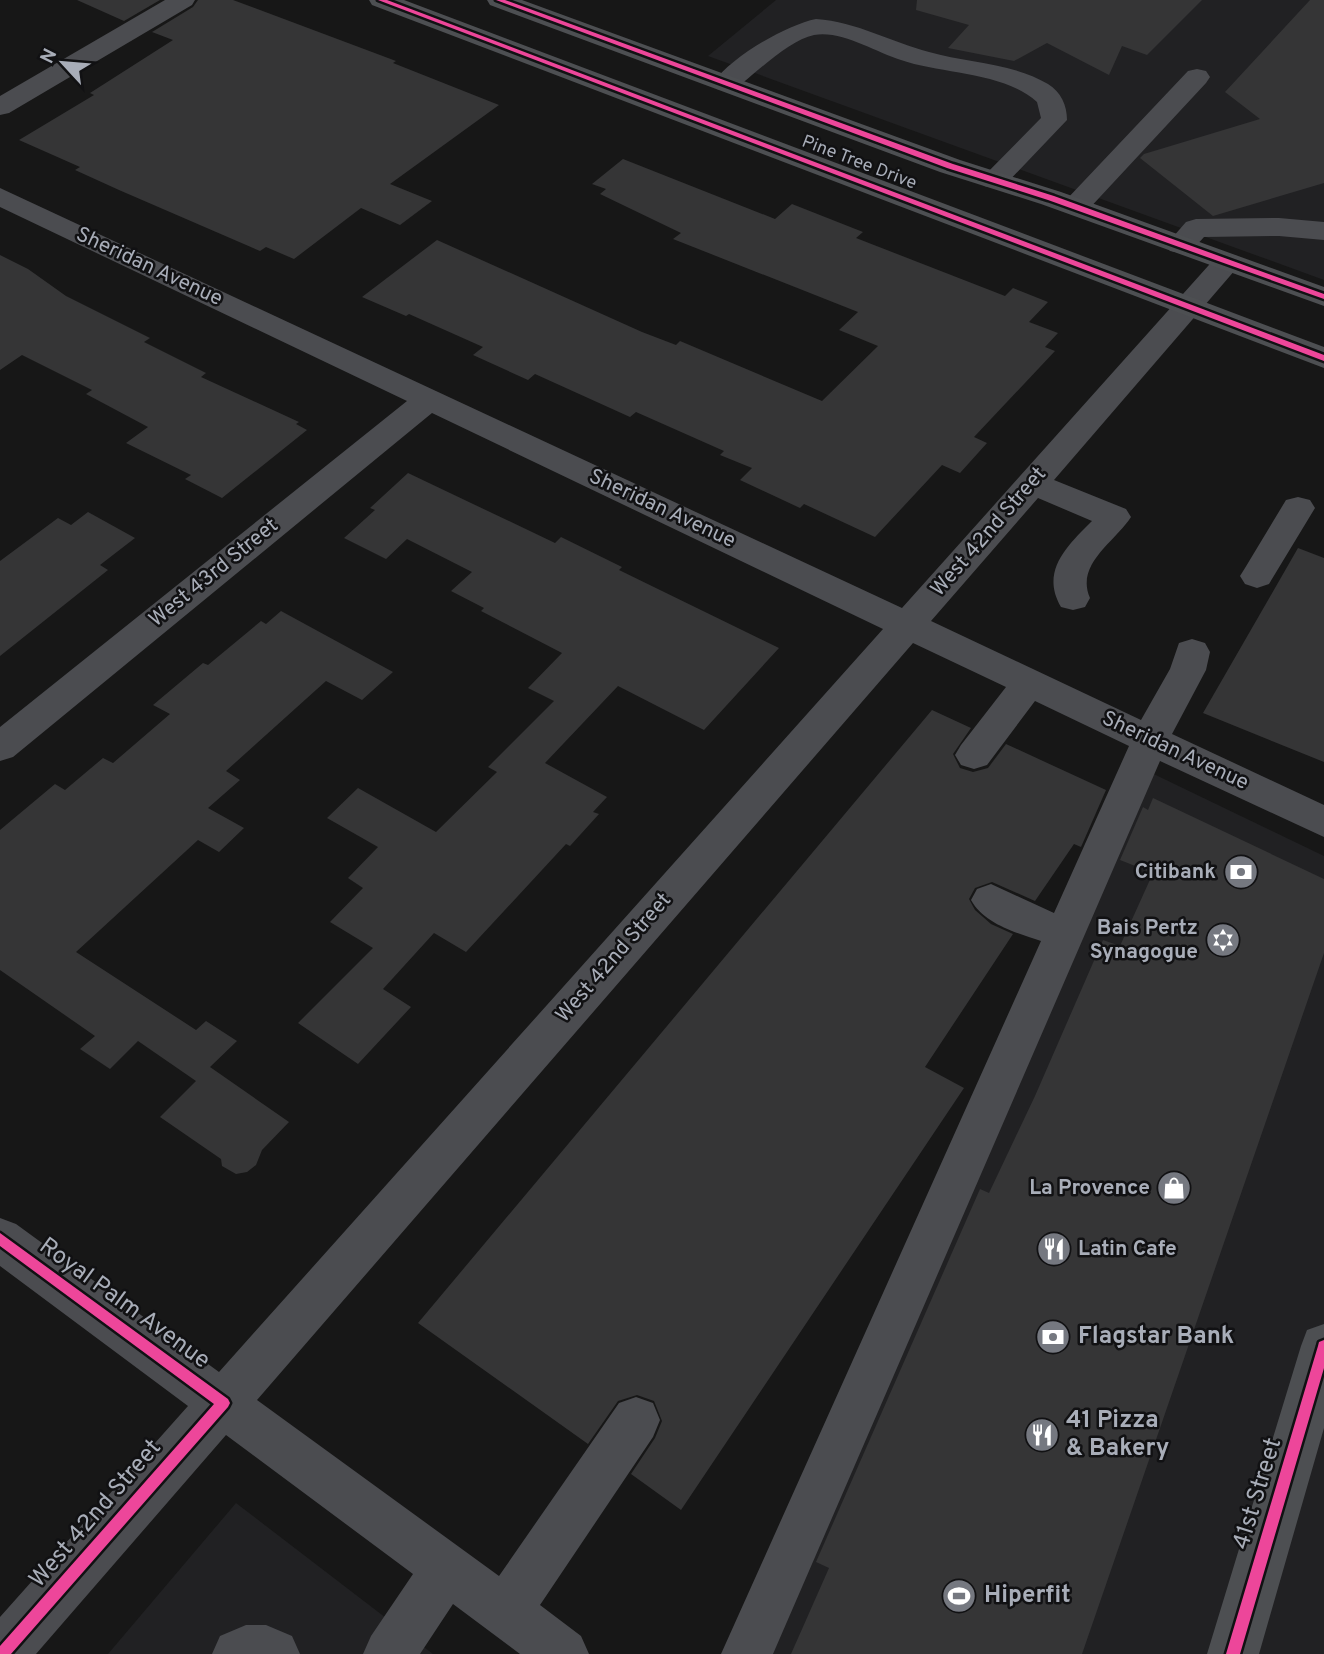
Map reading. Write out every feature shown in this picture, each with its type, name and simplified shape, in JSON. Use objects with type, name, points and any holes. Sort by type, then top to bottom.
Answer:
[{"type":"main road","name":"Pine Tree Drive","points":[[381,0],[1324,358]]},
{"type":"main road","name":"Pine Tree Drive","points":[[499,0],[1324,297]]},
{"type":"main road","name":"41st Street","points":[[1233,1654],[1324,1346]]},
{"type":"street","points":[[0,107],[183,0]]},
{"type":"street","points":[[726,83],[796,32],[815,27],[835,29],[922,59],[1004,76],[1034,87],[1049,97],[1055,108],[1054,120],[994,180]]},
{"type":"street","points":[[1076,206],[1197,76]]},
{"type":"street","name":"Sheridan Avenue","points":[[0,196],[1324,822]]},
{"type":"street","points":[[1180,244],[1196,228],[1279,227],[1324,231]]},
{"type":"street","name":"West 42nd Street","points":[[2,1654],[1227,261]]},
{"type":"street","name":"West 43rd Street","points":[[0,747],[428,400]]},
{"type":"street","points":[[1032,483],[1114,517],[1070,571],[1066,584],[1073,598]]},
{"type":"street","points":[[1257,576],[1298,508]]},
{"type":"street","points":[[747,1654],[1150,740],[1188,670],[1192,652]]},
{"type":"street","points":[[974,755],[1029,683]]},
{"type":"street","points":[[991,900],[1024,919],[1065,933]]},
{"type":"street","name":"Royal Palm Avenue","points":[[0,1239],[563,1654]]},
{"type":"street","points":[[506,1611],[636,1420]]},
{"type":"street","points":[[389,1654],[448,1568]]},
{"type":"street","points":[[238,1654],[244,1650],[268,1651],[274,1654]]},
{"type":"shaded area","points":[[776,0],[1324,0],[1324,280],[708,56]]},
{"type":"shaded area","points":[[1135,765],[1324,856],[1324,1654],[722,1654]]},
{"type":"shaded area","points":[[236,1503],[433,1654],[108,1654]]},
{"type":"building","points":[[77,0],[160,0],[124,21]]},
{"type":"building","points":[[198,0],[233,0],[396,61],[393,63],[499,105],[390,184],[432,201],[400,225],[361,208],[294,259],[266,247],[260,251],[119,190],[75,170],[80,167],[19,140],[94,95],[90,93],[173,40],[152,32],[193,7]]},
{"type":"building","points":[[917,0],[1202,0],[1147,55],[1122,46],[1109,75],[1047,43],[1014,61],[948,48],[969,25],[916,10]]},
{"type":"building","points":[[1310,0],[1324,0],[1324,183],[1213,216],[1140,158],[1144,154],[1260,119],[1225,92]]},
{"type":"building","points":[[623,159],[775,219],[792,204],[863,232],[856,238],[1005,296],[1013,288],[1048,302],[1029,322],[1058,333],[1045,347],[1055,351],[974,437],[987,443],[960,473],[942,465],[875,537],[804,504],[800,508],[740,480],[752,468],[720,455],[724,451],[636,412],[630,417],[535,374],[528,380],[473,355],[483,347],[409,314],[406,316],[362,297],[437,240],[642,332],[676,345],[680,341],[822,401],[878,346],[839,330],[858,312],[673,239],[681,233],[600,194],[606,189],[592,184]]},
{"type":"building","points":[[0,255],[28,269],[66,296],[150,338],[144,342],[206,373],[201,377],[299,422],[296,424],[307,430],[222,498],[185,479],[191,475],[126,443],[148,427],[86,394],[92,390],[22,355],[0,370]]},
{"type":"building","points":[[408,473],[555,543],[561,537],[622,567],[619,570],[779,648],[704,730],[618,686],[545,763],[607,797],[593,812],[599,814],[570,846],[566,844],[466,952],[434,933],[383,989],[411,1007],[358,1064],[298,1023],[373,948],[330,922],[363,888],[348,878],[378,847],[327,818],[358,788],[436,832],[497,772],[488,767],[554,701],[528,688],[562,653],[481,611],[484,608],[451,591],[472,572],[407,539],[386,559],[344,538],[375,510],[370,508]]},
{"type":"building","points":[[88,512],[135,538],[100,565],[108,570],[0,656],[0,561],[58,518],[71,525]]},
{"type":"building","points":[[1298,548],[1324,558],[1324,762],[1203,713]]},
{"type":"building","points":[[281,611],[393,672],[362,700],[326,681],[226,771],[240,780],[208,808],[244,828],[219,852],[198,840],[76,952],[196,1030],[206,1021],[237,1041],[210,1067],[289,1122],[262,1150],[256,1165],[247,1172],[236,1174],[222,1166],[221,1159],[160,1117],[196,1081],[138,1041],[110,1069],[80,1049],[95,1036],[0,970],[0,830],[55,784],[65,790],[103,758],[113,763],[170,714],[153,705],[203,663],[208,665],[261,621],[266,624]]},
{"type":"building","points":[[932,710],[971,728],[953,754],[960,768],[973,772],[988,768],[1006,744],[1106,790],[1081,847],[1074,844],[1035,901],[992,882],[975,888],[969,899],[975,910],[991,924],[1013,934],[925,1067],[964,1088],[681,1510],[631,1474],[655,1438],[662,1421],[654,1401],[637,1395],[618,1401],[588,1444],[418,1323]]},
{"type":"building","points":[[1153,798],[1324,879],[1324,953],[1082,1654],[791,1654],[829,1568],[816,1562],[980,1189],[989,1193],[1103,940],[1120,946],[1153,873],[1120,860],[1143,807],[1148,810]]},
{"type":"cycle path","points":[[381,0],[1324,358]]},
{"type":"cycle path","points":[[499,0],[950,166],[1051,198],[1324,297]]},
{"type":"cycle path","points":[[0,1239],[223,1403],[2,1654]]},
{"type":"cycle path","points":[[1233,1654],[1324,1346]]},
{"type":"place","name":"Citibank","points":[[1241,872]]},
{"type":"place","name":"Bais Pertz Synagogue","points":[[1223,940]]},
{"type":"place","name":"La Provence","points":[[1174,1188]]},
{"type":"place","name":"Latin Cafe","points":[[1054,1249]]},
{"type":"place","name":"Flagstar Bank","points":[[1053,1337]]},
{"type":"place","name":"41 Pizza & Bakery","points":[[1042,1435]]},
{"type":"place","name":"Hiperfit","points":[[959,1596]]}]
